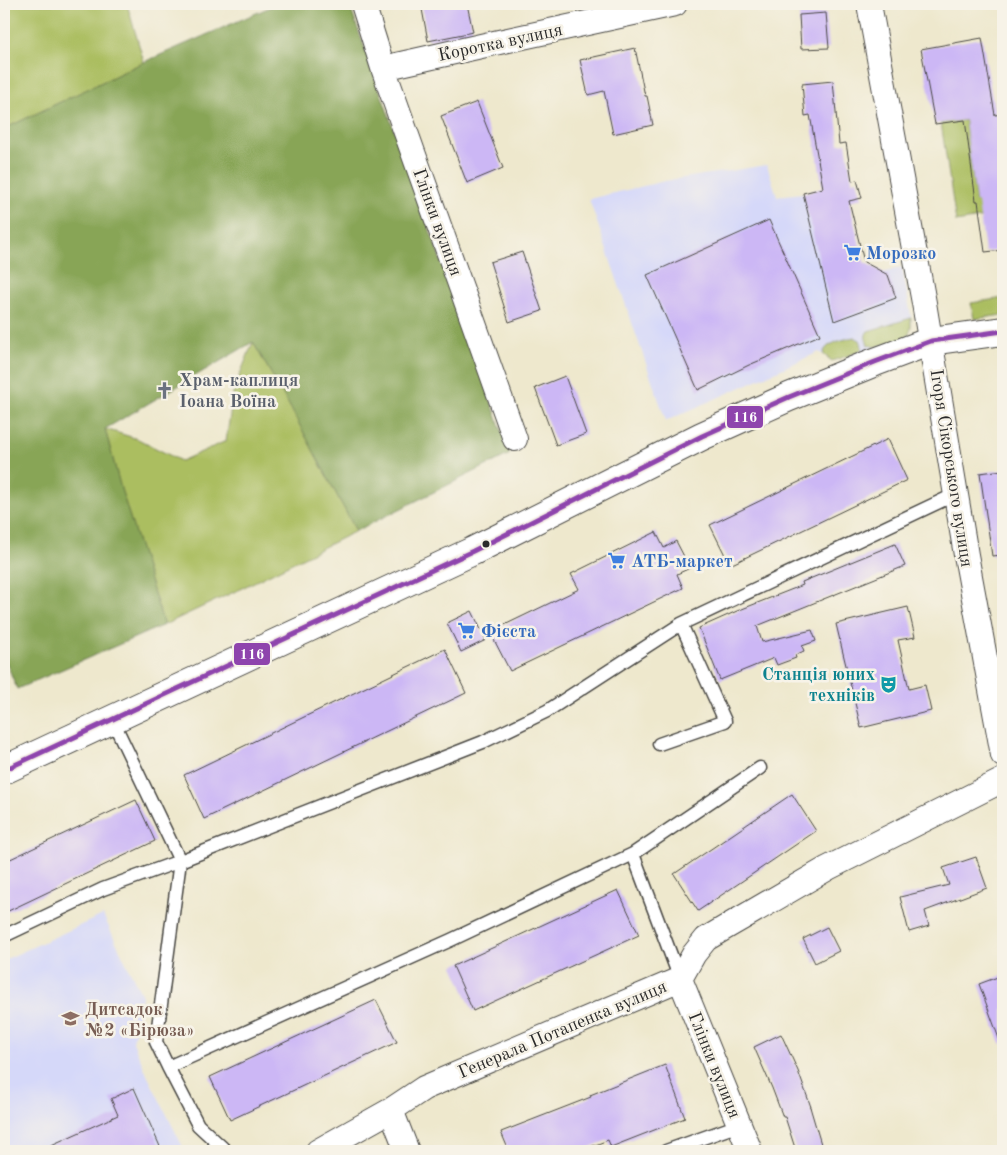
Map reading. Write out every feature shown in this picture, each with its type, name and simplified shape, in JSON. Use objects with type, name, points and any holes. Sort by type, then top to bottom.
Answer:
[{"type":"main road","points":[[4,770],[473,551],[702,436],[790,397],[931,341],[1003,331]]},
{"type":"street","name":"Глінки вулиця","points":[[363,4],[383,68],[515,439]]},
{"type":"street","name":"Коротка вулиця","points":[[383,68],[676,4]]},
{"type":"street","name":"Ігоря Сікорського вулиця","points":[[869,4],[931,341],[966,555],[1003,755]]},
{"type":"street","name":"Генерала Потапенка вулиця","points":[[318,1151],[391,1110],[424,1088],[680,979],[694,954],[706,940],[728,926],[828,868],[1003,780]]},
{"type":"street","name":"Глінки вулиця","points":[[680,979],[750,1151]]},
{"type":"street","points":[[391,1110],[407,1151]]},
{"type":"lane","points":[[4,936],[103,889],[180,861],[483,742],[547,711],[681,624],[956,494]]},
{"type":"lane","points":[[659,744],[725,722],[681,624]]},
{"type":"lane","points":[[112,719],[180,861],[156,1042],[198,1125],[226,1151]]},
{"type":"lane","points":[[168,1067],[452,940],[633,854],[760,768]]},
{"type":"lane","points":[[633,854],[680,979]]},
{"type":"lane","points":[[666,1151],[739,1125]]},
{"type":"shaded area","points":[[767,165],[777,196],[803,193],[827,291],[902,267],[912,322],[909,334],[905,338],[832,361],[819,352],[666,421],[589,199],[665,181]]},
{"type":"shaded area","name":"Дитсадок №2 «Бірюза»","points":[[103,915],[142,996],[133,1042],[148,1077],[185,1151],[4,1151],[4,960]]},
{"type":"green space","points":[[4,4],[127,4],[144,62],[4,129]]},
{"type":"green space","points":[[277,4],[349,4],[510,454],[356,531],[253,342],[105,429],[121,489],[164,625],[17,689],[4,657],[4,129],[144,62]]},
{"type":"green space","points":[[965,120],[976,201],[982,200],[985,217],[956,222],[941,123]]},
{"type":"green space","points":[[1003,298],[1003,315],[974,319],[971,303]]},
{"type":"green space","points":[[911,318],[911,328],[905,338],[875,347],[868,345],[866,336],[868,331]]},
{"type":"green space","points":[[854,337],[860,340],[861,343],[862,348],[859,352],[832,361],[823,354],[831,344]]},
{"type":"green space","points":[[253,342],[356,531],[164,625],[121,489],[105,429],[138,439],[181,461],[226,441],[234,389]]},
{"type":"building","points":[[421,4],[467,4],[473,32],[428,41]]},
{"type":"building","points":[[826,13],[829,48],[801,49],[799,15]]},
{"type":"building","points":[[982,38],[995,115],[1003,114],[1003,250],[985,252],[965,120],[935,124],[921,49]]},
{"type":"building","points":[[635,48],[653,125],[613,134],[604,91],[588,95],[580,60]]},
{"type":"building","points":[[833,81],[839,144],[846,143],[852,181],[857,180],[862,198],[849,201],[864,262],[888,275],[896,298],[834,321],[803,193],[823,188],[810,115],[805,116],[802,84]]},
{"type":"building","points":[[477,102],[503,168],[467,183],[441,116]]},
{"type":"building","points":[[769,220],[820,335],[749,365],[698,390],[647,275]]},
{"type":"building","points":[[522,252],[542,311],[509,322],[490,262]]},
{"type":"building","points":[[565,376],[586,434],[556,445],[535,388]]},
{"type":"building","points":[[888,439],[907,480],[730,565],[710,525]]},
{"type":"building","points":[[1003,470],[1003,555],[992,556],[980,473]]},
{"type":"building","points":[[656,532],[664,548],[676,541],[690,568],[677,574],[683,588],[510,671],[490,632],[579,589],[571,574]]},
{"type":"building","points":[[895,544],[905,566],[757,626],[762,642],[812,630],[816,641],[802,646],[804,651],[795,655],[796,658],[777,665],[774,658],[720,680],[699,628],[803,585],[802,582]]},
{"type":"building","points":[[908,607],[915,637],[898,640],[909,689],[925,685],[931,711],[861,728],[836,624]]},
{"type":"building","name":"Фієста","points":[[472,611],[486,640],[461,652],[447,623]]},
{"type":"building","points":[[445,649],[466,693],[204,819],[184,775]]},
{"type":"building","points":[[792,794],[816,831],[698,911],[674,874]]},
{"type":"building","points":[[136,800],[155,841],[4,913],[4,862]]},
{"type":"building","points":[[976,857],[987,888],[925,911],[929,926],[909,932],[900,897],[949,885],[943,868]]},
{"type":"building","points":[[618,890],[639,935],[473,1011],[453,966]]},
{"type":"building","points":[[827,927],[839,951],[815,963],[803,939]]},
{"type":"building","points":[[1003,975],[1003,1043],[1001,1044],[979,984]]},
{"type":"building","points":[[376,1000],[397,1042],[230,1120],[210,1077]]},
{"type":"building","points":[[781,1034],[798,1071],[811,1107],[823,1151],[796,1151],[785,1117],[783,1117],[754,1047]]},
{"type":"building","points":[[665,1065],[685,1118],[611,1147],[608,1140],[580,1151],[509,1151],[501,1132],[591,1097],[590,1095]]},
{"type":"building","points":[[134,1088],[162,1151],[38,1151],[118,1115],[111,1099]]},
{"type":"transit line","name":"116","points":[[4,770],[473,551],[702,436],[789,397],[931,341],[1003,331]]},
{"type":"place","name":"Морозко","points":[[852,253]]},
{"type":"place","name":"Храм-каплиця Іоана Воїна","points":[[165,390]]},
{"type":"place","name":"АТБ-маркет","points":[[617,561]]},
{"type":"place","name":"Фієста","points":[[467,631]]},
{"type":"place","name":"Станція юних техніків","points":[[889,684]]},
{"type":"place","name":"Дитсадок №2 «Бірюза»","points":[[71,1019]]}]
